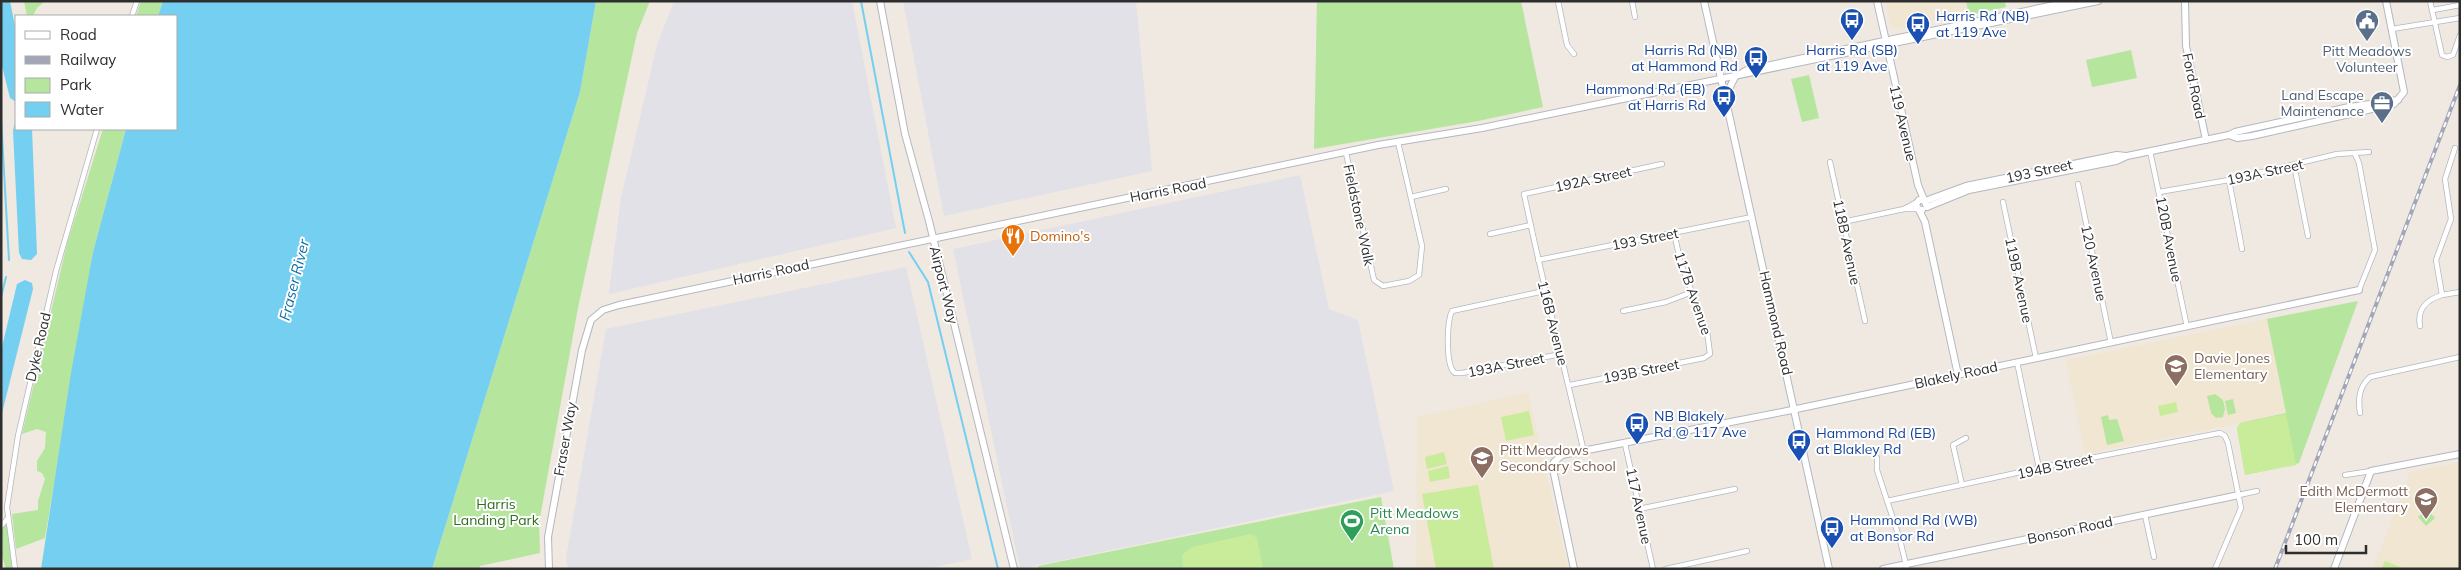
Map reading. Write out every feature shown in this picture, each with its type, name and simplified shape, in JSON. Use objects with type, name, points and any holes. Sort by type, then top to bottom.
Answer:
[{"type":"street","points":[[132,15],[137,1]]},
{"type":"street","name":"Airport Way","points":[[880,1],[905,134],[1014,569]]},
{"type":"street","points":[[1558,1],[1568,46],[1574,54]]},
{"type":"street","points":[[1632,1],[1635,17]]},
{"type":"street","name":"Hammond Road","points":[[1704,1],[1829,569]]},
{"type":"street","name":"119 Avenue","points":[[1877,1],[1958,375]]},
{"type":"street","name":"Harris Road","points":[[1886,43],[2073,1]]},
{"type":"street","name":"Harris Road","points":[[599,313],[608,308],[681,291],[932,238],[1398,142],[1482,128],[1720,78],[1747,70],[2098,1]]},
{"type":"street","name":"Ford Road","points":[[2185,1],[2186,46],[2206,140]]},
{"type":"street","points":[[2386,1],[2392,29],[2460,18]]},
{"type":"street","points":[[2430,1],[2442,55],[2447,57],[2452,55],[2460,36]]},
{"type":"street","points":[[2433,10],[2460,5]]},
{"type":"street","name":"193 Street","points":[[1843,222],[1921,205],[1966,186],[2117,155],[2127,156],[2229,136],[2235,132],[2400,98],[2403,87],[2392,29]]},
{"type":"street","points":[[1727,106],[1729,89],[1738,74]]},
{"type":"street","name":"Dyke Road","points":[[15,569],[8,518],[8,492],[18,436],[65,237],[98,130]]},
{"type":"street","points":[[1398,142],[1410,197],[1446,190]]},
{"type":"street","points":[[2442,296],[2436,260],[2451,219],[2445,179],[2455,148]]},
{"type":"street","name":"120B Avenue","points":[[2150,151],[2187,327]]},
{"type":"street","name":"193A Street","points":[[2160,192],[2229,180],[2348,152],[2355,154],[2369,152]]},
{"type":"street","name":"Fieldstone Walk","points":[[1346,153],[1372,277],[1376,283],[1383,286],[1416,277],[1421,268],[1422,246],[1410,197]]},
{"type":"street","points":[[2355,154],[2375,250],[2360,290]]},
{"type":"street","name":"118B Avenue","points":[[1830,162],[1865,321]]},
{"type":"street","name":"192A Street","points":[[1524,194],[1662,164]]},
{"type":"street","points":[[2294,165],[2308,236]]},
{"type":"street","points":[[2229,180],[2242,249]]},
{"type":"street","name":"120 Avenue","points":[[2078,184],[2111,343]]},
{"type":"street","name":"116B Avenue","points":[[1524,194],[1544,291],[1570,385],[1584,452]]},
{"type":"street","name":"119B Avenue","points":[[2003,202],[2036,358]]},
{"type":"street","name":"193 Street","points":[[1538,260],[1752,217]]},
{"type":"street","points":[[1490,234],[1531,226]]},
{"type":"street","name":"117B Avenue","points":[[1674,233],[1681,264],[1708,331],[1710,354]]},
{"type":"street","name":"Blakely Road","points":[[1574,569],[1554,472],[1554,462],[1562,455],[1795,409],[2360,290]]},
{"type":"street","name":"193A Street","points":[[1544,291],[1452,311],[1449,336],[1451,370],[1462,373],[1561,354]]},
{"type":"street","points":[[1623,310],[1666,302],[1692,292]]},
{"type":"street","points":[[2420,326],[2419,315],[2429,300],[2460,292]]},
{"type":"street","name":"Fraser Way","points":[[549,569],[548,537],[574,390],[588,327],[599,313]]},
{"type":"street","name":"193B Street","points":[[1570,385],[1704,358],[1710,354]]},
{"type":"street","points":[[2360,413],[2358,399],[2363,383],[2370,377],[2460,358]]},
{"type":"street","points":[[2017,362],[2040,468]]},
{"type":"street","name":"194B Street","points":[[1887,502],[2040,468],[2212,434],[2223,434],[2228,443],[2239,495]]},
{"type":"street","points":[[1962,485],[1953,445],[1966,438]]},
{"type":"street","name":"117 Avenue","points":[[1625,444],[1653,569]]},
{"type":"street","points":[[2345,475],[2460,454]]},
{"type":"street","points":[[1877,458],[1876,470],[1906,566]]},
{"type":"street","points":[[2334,569],[2371,471]]},
{"type":"street","points":[[1639,509],[1735,489]]},
{"type":"street","name":"Bonson Road","points":[[1883,569],[1906,566],[2257,492]]},
{"type":"street","points":[[2215,569],[2240,511],[2239,495]]},
{"type":"street","points":[[2145,515],[2154,557]]},
{"type":"street","points":[[1,526],[8,518]]},
{"type":"street","points":[[1666,569],[1747,551]]},
{"type":"shaded area","points":[[674,1],[852,1],[896,228],[609,294],[621,198],[657,45]]},
{"type":"shaded area","points":[[903,1],[1136,1],[1152,171],[944,216]]},
{"type":"shaded area","points":[[1886,1],[1966,1],[1969,15],[1941,21],[1936,20],[1895,30],[1891,27]]},
{"type":"shaded area","points":[[1300,175],[1329,309],[1358,320],[1394,491],[1020,569],[953,249]]},
{"type":"shaded area","points":[[906,267],[972,559],[927,569],[568,569],[566,558],[606,329]]},
{"type":"shaded area","name":"Davie Jones Elementary","points":[[2267,319],[2286,414],[2085,454],[2066,360]]},
{"type":"shaded area","name":"Pitt Meadows Secondary School","points":[[1528,392],[1568,569],[1416,569],[1417,417]]},
{"type":"shaded area","name":"Edith McDermott Elementary","points":[[2460,462],[2460,569],[2373,569],[2410,472]]},
{"type":"green space","points":[[24,1],[45,1],[37,8],[34,15],[27,15]]},
{"type":"green space","points":[[141,1],[163,1],[158,15],[136,15]]},
{"type":"green space","name":"Harris Landing Park","points":[[596,1],[650,1],[637,33],[578,308],[539,523],[540,553],[480,566],[479,569],[432,569],[580,92]]},
{"type":"green space","points":[[1317,1],[1521,1],[1543,107],[1478,121],[1314,149]]},
{"type":"green space","points":[[1966,1],[2005,1],[2006,7],[1969,15]]},
{"type":"green space","points":[[2131,50],[2137,78],[2092,87],[2086,60]]},
{"type":"green space","points":[[1809,75],[1819,118],[1802,122],[1791,79]]},
{"type":"green space","points":[[103,130],[126,130],[93,252],[45,538],[16,549],[12,514],[38,510],[38,501],[45,479],[42,473],[37,471],[37,461],[45,448],[46,432],[37,429],[22,434],[67,244]]},
{"type":"green space","points":[[2358,301],[2299,463],[2245,475],[2237,428],[2240,423],[2286,413],[2267,319]]},
{"type":"green space","points":[[2215,394],[2223,400],[2225,409],[2223,417],[2216,418],[2211,413],[2207,396]]},
{"type":"green space","points":[[2233,399],[2236,413],[2228,415],[2225,401]]},
{"type":"green space","points":[[2176,402],[2178,412],[2160,416],[2158,406]]},
{"type":"green space","points":[[1529,411],[1534,435],[1506,441],[1501,417]]},
{"type":"green space","points":[[2286,414],[2296,465],[2245,475],[2237,428],[2240,423]]},
{"type":"green space","points":[[2108,415],[2109,420],[2117,419],[2124,441],[2107,445],[2101,417]]},
{"type":"green space","points":[[1444,452],[1447,464],[1427,469],[1425,457]]},
{"type":"green space","points":[[1448,466],[1450,478],[1430,482],[1428,471]]},
{"type":"green space","points":[[1478,485],[1494,569],[1436,569],[1422,494]]},
{"type":"green space","points":[[1381,497],[1394,569],[1038,569],[1038,566]]},
{"type":"green space","points":[[2427,509],[2435,518],[2426,526],[2418,517]]},
{"type":"green space","points":[[6,525],[8,527],[12,569],[6,569],[1,553],[1,528]]},
{"type":"green space","points":[[1251,534],[1257,538],[1263,569],[1183,569],[1182,555],[1192,547]]},
{"type":"green space","points":[[2385,561],[2405,569],[2381,569]]},
{"type":"water","points":[[1,1],[10,1],[15,26],[15,101],[10,98],[1,62]]},
{"type":"water","name":"Fraser River","points":[[163,1],[596,1],[580,92],[432,569],[41,569],[71,373],[93,252],[126,130],[178,130],[178,15],[158,15]]},
{"type":"water","points":[[15,122],[15,130],[32,130],[37,254],[31,260],[22,259],[19,253],[13,131]]},
{"type":"water","points":[[25,280],[32,283],[33,289],[1,417],[1,351],[17,284]]},
{"type":"waterway","points":[[861,1],[905,233]]},
{"type":"waterway","points":[[1,118],[9,260]]},
{"type":"waterway","points":[[909,252],[928,282],[998,569]]},
{"type":"waterway","points":[[1,297],[6,277]]},
{"type":"railway","points":[[2275,569],[2460,85]]},
{"type":"place","name":"Harris Rd (SB) at 119 Ave","points":[[1852,41]]},
{"type":"place","name":"Pitt Meadows Volunteer","points":[[2367,42]]},
{"type":"place","name":"Harris Rd (NB) at 119 Ave","points":[[1918,45]]},
{"type":"place","name":"Harris Rd (NB) at Hammond Rd","points":[[1756,79]]},
{"type":"place","name":"Hammond Rd (EB) at Harris Rd","points":[[1724,118]]},
{"type":"place","name":"Land Escape Maintenance","points":[[2382,124]]},
{"type":"place","name":"Domino's","points":[[1013,257]]},
{"type":"place","name":"Davie Jones Elementary","points":[[2176,387]]},
{"type":"place","name":"NB Blakely Rd @ 117 Ave","points":[[1637,445]]},
{"type":"place","name":"Hammond Rd (EB) at Blakley Rd","points":[[1799,462]]},
{"type":"place","name":"Pitt Meadows Secondary School","points":[[1482,479]]},
{"type":"place","name":"Edith McDermott Elementary","points":[[2426,520]]},
{"type":"place","name":"Pitt Meadows Arena","points":[[1352,542]]},
{"type":"place","name":"Hammond Rd (WB) at Bonsor Rd","points":[[1832,549]]}]
